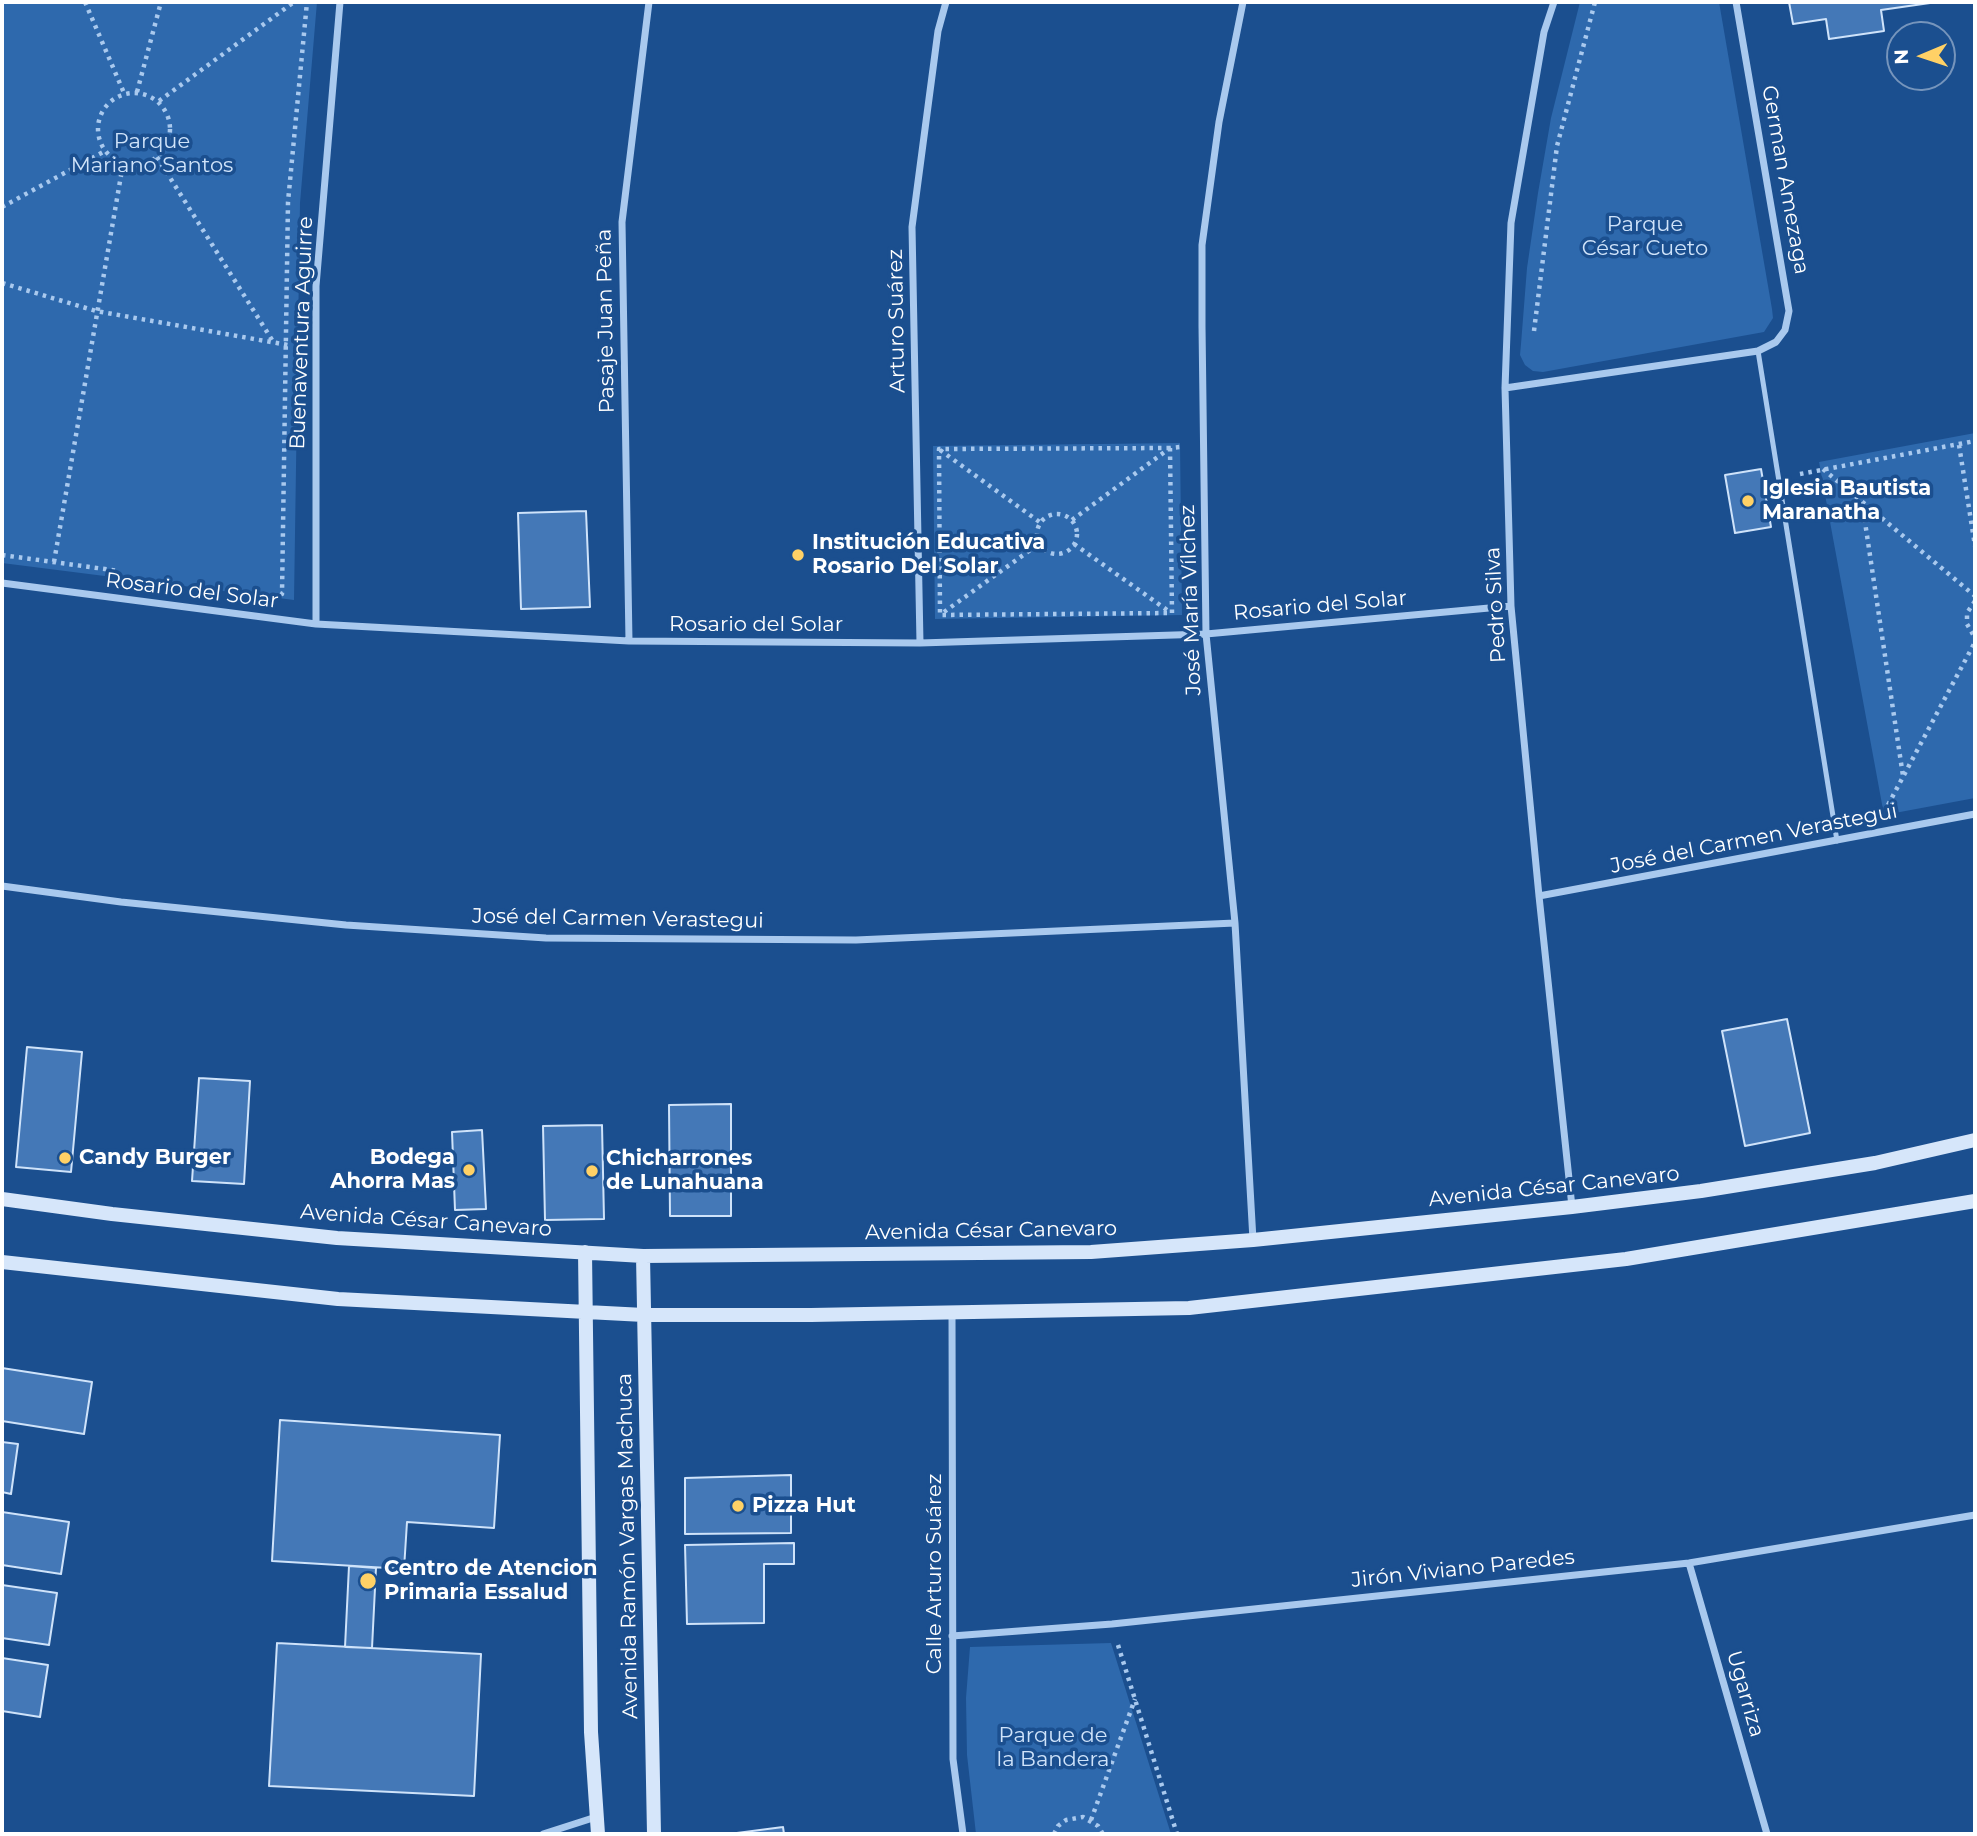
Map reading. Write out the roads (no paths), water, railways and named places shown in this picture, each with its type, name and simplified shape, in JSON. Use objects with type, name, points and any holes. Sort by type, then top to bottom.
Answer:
[{"type":"main road","name":"Avenida César Canevaro","points":[[2,1199],[112,1214],[337,1238],[643,1256],[1091,1252],[1253,1240],[1572,1208],[1701,1191],[1875,1163],[1975,1140]]},
{"type":"main road","points":[[2,1262],[338,1299],[644,1315],[952,1313],[1203,1306],[1626,1259],[1975,1201]]},
{"type":"main road","name":"Avenida Ramón Vargas Machuca","points":[[585,1252],[591,1732],[598,1834]]},
{"type":"main road","name":"Avenida Ramón Vargas Machuca","points":[[643,1256],[654,1834]]},
{"type":"street","name":"Buenaventura Aguirre","points":[[316,624],[316,286],[340,2]]},
{"type":"street","name":"Pasaje Juan Peña","points":[[629,642],[622,222],[649,2]]},
{"type":"street","name":"Arturo Suárez","points":[[920,643],[912,227],[938,31],[946,2]]},
{"type":"street","name":"José María Vílchez","points":[[1243,2],[1219,122],[1202,245],[1206,634],[1235,923],[1253,1240]]},
{"type":"street","name":"Pedro Silva","points":[[1554,2],[1544,33],[1511,223],[1505,388],[1511,606],[1572,1208]]},
{"type":"street","name":"German Amezaga","points":[[1737,2],[1789,311],[1781,336],[1776,342],[1758,351]]},
{"type":"street","points":[[1505,388],[1758,351]]},
{"type":"street","name":"Rosario del Solar","points":[[2,583],[316,624],[629,642],[920,643],[1206,634],[1511,606]]},
{"type":"street","name":"José del Carmen Verastegui","points":[[1539,896],[1975,814]]},
{"type":"street","name":"José del Carmen Verastegui","points":[[2,886],[121,902],[346,925],[545,938],[856,940],[1235,923]]},
{"type":"street","name":"Calle Arturo Suárez","points":[[952,1313],[953,1759],[962,1834]]},
{"type":"street","name":"Jirón Viviano Paredes","points":[[952,1636],[1112,1624],[1689,1563],[1975,1515]]},
{"type":"street","name":"Ugarriza","points":[[1689,1563],[1764,1833]]},
{"type":"street","points":[[543,1834],[597,1817]]},
{"type":"lane","points":[[1758,351],[1838,841]]},
{"type":"place","name":"Iglesia Bautista Maranatha","points":[[1748,501]]},
{"type":"place","name":"Institución Educativa Rosario Del Solar","points":[[798,555]]},
{"type":"place","name":"Candy Burger","points":[[65,1158]]},
{"type":"place","name":"Bodega Ahorra Mas","points":[[469,1170]]},
{"type":"place","name":"Chicharrones de Lunahuana","points":[[592,1171]]},
{"type":"place","name":"Pizza Hut","points":[[738,1506]]},
{"type":"place","name":"Centro de Atencion Primaria Essalud","points":[[368,1581]]},
{"type":"park label","name":"Parque Mariano Santos","points":[[152,154]]},
{"type":"park label","name":"Parque César Cueto","points":[[1645,237]]},
{"type":"park label","name":"Parque de la Bandera","points":[[1053,1748]]}]
